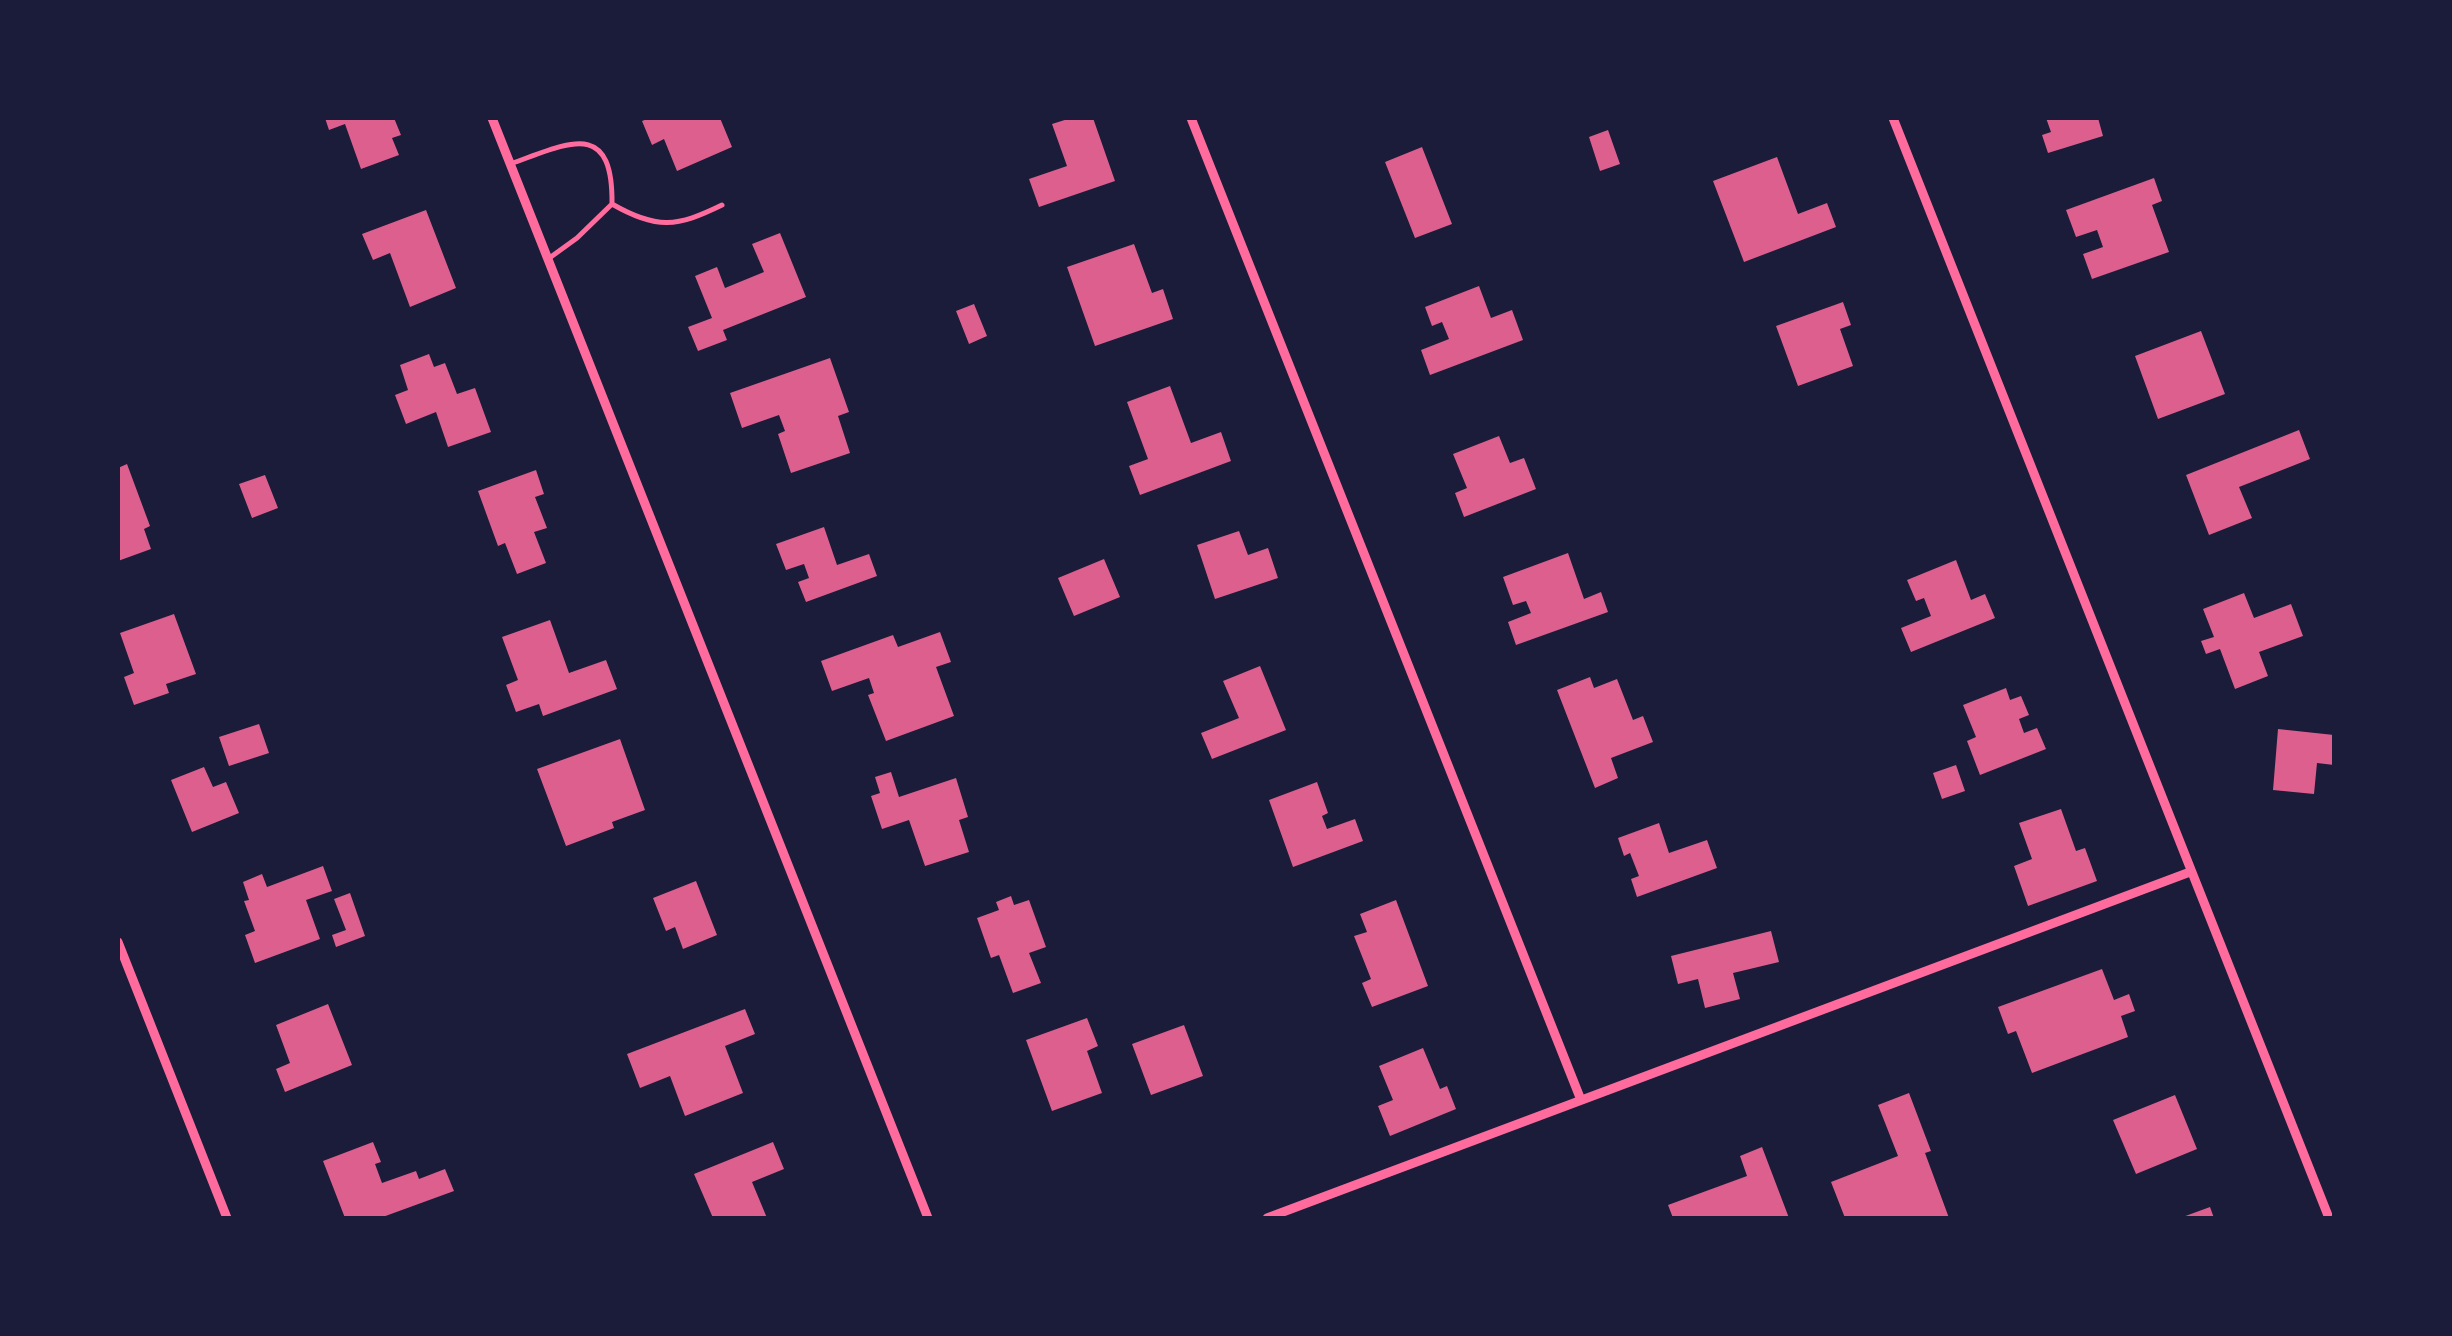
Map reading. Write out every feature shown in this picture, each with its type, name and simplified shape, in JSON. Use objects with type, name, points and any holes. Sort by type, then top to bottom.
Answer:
[{"type":"street","points":[[492,118],[928,1218]]},
{"type":"street","points":[[1192,118],[1580,1100]]},
{"type":"street","points":[[1893,118],[2330,1218]]},
{"type":"street","points":[[1267,1218],[2190,872]]},
{"type":"street","points":[[118,942],[227,1218]]},
{"type":"lane","points":[[510,164],[586,142],[599,148],[608,164],[612,204]]},
{"type":"lane","points":[[612,204],[637,218],[676,224],[722,205]]},
{"type":"lane","points":[[548,259],[612,204]]},
{"type":"building","points":[[325,118],[394,118],[401,135],[392,138],[399,155],[361,169],[345,124],[329,130]]},
{"type":"building","points":[[720,118],[732,147],[677,171],[664,139],[652,145],[642,121]]},
{"type":"building","points":[[1071,118],[1093,118],[1115,181],[1039,207],[1029,179],[1067,166],[1052,124]]},
{"type":"building","points":[[2046,118],[2098,118],[2103,136],[2048,153],[2042,135],[2051,132]]},
{"type":"building","points":[[1608,130],[1620,164],[1600,171],[1589,137]]},
{"type":"building","points":[[1422,147],[1452,224],[1415,238],[1385,162]]},
{"type":"building","points":[[1777,157],[1798,214],[1827,203],[1836,227],[1744,262],[1713,181]]},
{"type":"building","points":[[2154,178],[2162,201],[2152,205],[2169,252],[2092,279],[2083,254],[2103,247],[2097,230],[2076,237],[2066,210]]},
{"type":"building","points":[[426,210],[456,288],[410,307],[390,253],[373,260],[362,234]]},
{"type":"building","points":[[780,233],[806,297],[723,330],[727,340],[698,351],[688,327],[712,318],[695,276],[717,267],[725,288],[764,272],[752,244]]},
{"type":"building","points":[[1134,244],[1152,293],[1163,289],[1173,319],[1095,346],[1067,267]]},
{"type":"building","points":[[1479,286],[1491,318],[1512,310],[1523,340],[1430,375],[1421,350],[1449,339],[1442,322],[1432,326],[1425,307]]},
{"type":"building","points":[[1843,302],[1851,325],[1840,329],[1853,366],[1798,386],[1776,326]]},
{"type":"building","points":[[974,304],[987,336],[969,344],[956,311]]},
{"type":"building","points":[[2201,331],[2225,394],[2158,419],[2135,356]]},
{"type":"building","points":[[429,354],[434,367],[445,363],[457,394],[475,388],[491,432],[448,447],[436,412],[406,424],[395,395],[408,390],[400,365]]},
{"type":"building","points":[[830,358],[849,412],[838,416],[850,453],[791,473],[778,434],[785,431],[779,415],[742,428],[730,393]]},
{"type":"building","points":[[1170,386],[1191,443],[1221,432],[1231,461],[1140,495],[1129,466],[1148,459],[1127,402]]},
{"type":"building","points":[[2299,430],[2310,459],[2239,487],[2252,518],[2209,535],[2186,475]]},
{"type":"building","points":[[1499,436],[1510,463],[1524,458],[1536,489],[1464,517],[1455,493],[1467,488],[1453,454]]},
{"type":"building","points":[[127,464],[150,526],[144,529],[151,549],[118,561],[118,468]]},
{"type":"building","points":[[536,470],[544,494],[535,497],[547,528],[534,532],[546,563],[517,574],[505,543],[498,546],[478,491]]},
{"type":"building","points":[[265,475],[278,508],[252,518],[239,484]]},
{"type":"building","points":[[824,527],[837,565],[869,554],[877,576],[806,602],[798,582],[809,578],[804,564],[786,570],[776,544]]},
{"type":"building","points":[[1239,531],[1248,555],[1268,548],[1278,578],[1215,599],[1197,545]]},
{"type":"building","points":[[1568,553],[1584,599],[1601,592],[1608,612],[1516,645],[1508,622],[1531,613],[1526,601],[1513,605],[1503,577]]},
{"type":"building","points":[[1104,559],[1120,597],[1074,616],[1058,578]]},
{"type":"building","points":[[1956,560],[1971,600],[1985,594],[1995,618],[1911,652],[1901,628],[1931,616],[1924,598],[1916,601],[1907,580]]},
{"type":"building","points":[[2244,593],[2254,618],[2291,604],[2303,636],[2259,652],[2268,676],[2235,689],[2220,649],[2206,654],[2201,641],[2214,637],[2203,609]]},
{"type":"building","points":[[174,614],[196,674],[166,684],[169,693],[134,705],[124,677],[134,673],[120,633]]},
{"type":"building","points":[[550,620],[569,673],[606,660],[617,689],[543,716],[539,704],[516,712],[506,685],[518,680],[502,637]]},
{"type":"building","points":[[940,632],[951,662],[936,667],[954,716],[886,741],[868,695],[874,693],[869,678],[832,691],[821,661],[893,635],[898,647]]},
{"type":"building","points":[[1260,666],[1286,730],[1212,759],[1201,733],[1239,718],[1223,681]]},
{"type":"building","points":[[1590,677],[1594,688],[1617,679],[1633,720],[1643,716],[1653,742],[1611,758],[1618,778],[1595,788],[1557,690]]},
{"type":"building","points":[[2006,688],[2010,700],[2021,696],[2029,715],[2019,719],[2024,733],[2037,728],[2046,749],[1980,775],[1967,741],[1976,737],[1963,705]]},
{"type":"building","points":[[259,724],[269,753],[229,766],[219,737]]},
{"type":"building","points":[[2278,729],[2334,735],[2334,765],[2317,763],[2314,794],[2273,790]]},
{"type":"building","points":[[620,739],[645,810],[612,822],[614,828],[566,846],[537,769]]},
{"type":"building","points":[[1956,765],[1965,791],[1942,799],[1933,773]]},
{"type":"building","points":[[204,767],[213,787],[226,782],[239,813],[192,832],[171,780]]},
{"type":"building","points":[[891,772],[899,797],[956,778],[968,817],[959,820],[969,852],[925,866],[909,820],[882,829],[871,796],[880,793],[875,777]]},
{"type":"building","points":[[1317,782],[1328,813],[1322,816],[1327,829],[1355,819],[1363,841],[1293,867],[1269,800]]},
{"type":"building","points":[[2061,809],[2076,851],[2085,848],[2097,881],[2028,906],[2014,866],[2032,859],[2019,823]]},
{"type":"building","points":[[1659,823],[1669,853],[1707,840],[1717,868],[1637,897],[1631,879],[1639,876],[1630,853],[1624,856],[1618,838]]},
{"type":"building","points":[[323,866],[332,891],[306,900],[320,939],[255,963],[245,935],[255,931],[244,901],[249,900],[243,882],[262,874],[267,887]]},
{"type":"building","points":[[696,881],[717,935],[683,949],[675,927],[666,931],[653,898]]},
{"type":"building","points":[[350,893],[365,936],[336,947],[332,935],[346,930],[334,899]]},
{"type":"building","points":[[1011,896],[1014,905],[1029,900],[1046,947],[1029,953],[1041,983],[1013,993],[999,955],[991,958],[977,918],[999,910],[996,902]]},
{"type":"building","points":[[1396,900],[1428,986],[1372,1007],[1362,983],[1371,979],[1354,936],[1367,932],[1360,914]]},
{"type":"building","points":[[1771,931],[1779,962],[1733,973],[1740,999],[1705,1008],[1698,979],[1678,984],[1671,956]]},
{"type":"building","points":[[2102,969],[2114,1000],[2129,994],[2135,1011],[2121,1016],[2128,1037],[2032,1073],[2016,1031],[2008,1034],[1998,1007]]},
{"type":"building","points":[[328,1004],[352,1065],[285,1092],[276,1069],[290,1063],[276,1025]]},
{"type":"building","points":[[745,1009],[755,1034],[725,1046],[743,1093],[685,1116],[670,1076],[640,1088],[627,1054]]},
{"type":"building","points":[[1087,1018],[1098,1046],[1087,1051],[1102,1093],[1052,1111],[1026,1040]]},
{"type":"building","points":[[1184,1025],[1203,1076],[1151,1095],[1132,1044]]},
{"type":"building","points":[[1423,1048],[1440,1089],[1447,1086],[1456,1109],[1390,1136],[1378,1106],[1393,1100],[1379,1066]]},
{"type":"building","points":[[1909,1093],[1931,1151],[1925,1153],[1949,1218],[1845,1218],[1831,1182],[1898,1156],[1878,1105]]},
{"type":"building","points":[[2175,1095],[2197,1149],[2136,1174],[2113,1120]]},
{"type":"building","points":[[373,1142],[381,1162],[375,1164],[382,1183],[416,1171],[419,1179],[445,1169],[454,1191],[380,1218],[345,1218],[323,1161]]},
{"type":"building","points":[[773,1142],[784,1169],[752,1182],[767,1218],[713,1218],[694,1174]]},
{"type":"building","points":[[1762,1147],[1789,1218],[1673,1218],[1668,1205],[1747,1176],[1740,1156]]},
{"type":"building","points":[[2210,1207],[2214,1218],[2180,1218]]}]
